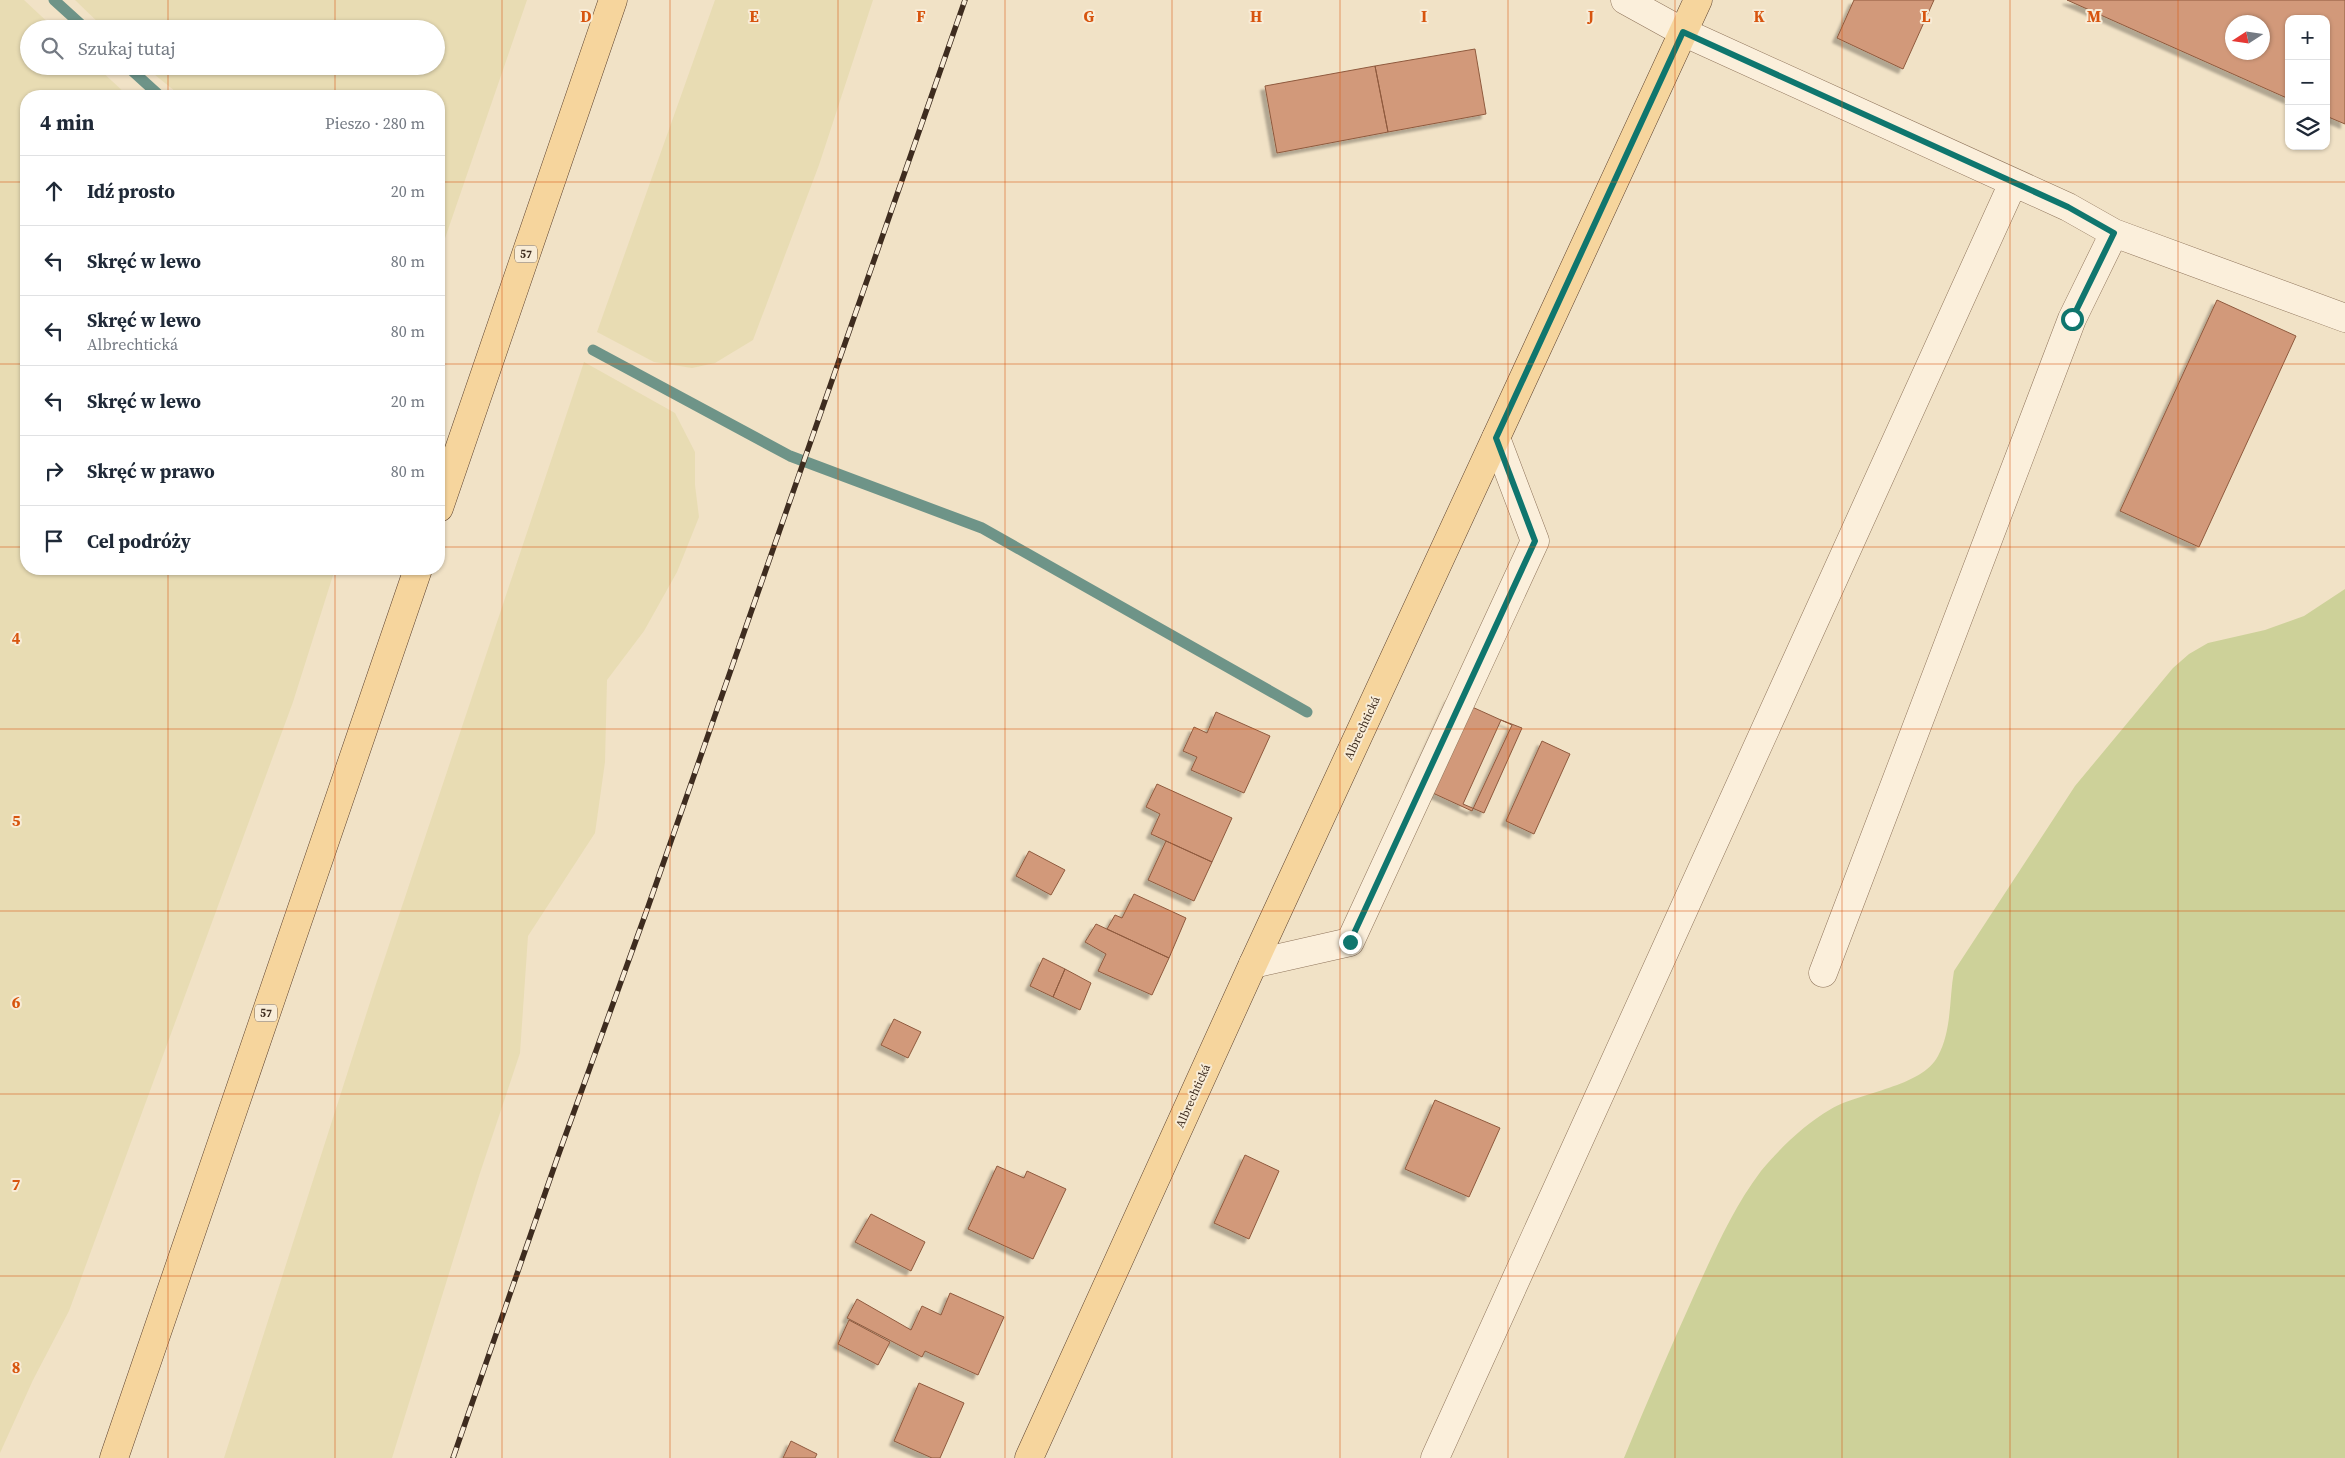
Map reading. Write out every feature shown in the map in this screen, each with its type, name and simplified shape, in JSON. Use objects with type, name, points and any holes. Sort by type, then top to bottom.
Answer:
[{"type":"main road","name":"57","points":[[445,490],[613,0]]},
{"type":"main road","name":"Albrechtická","points":[[1029,1458],[1253,964],[1698,0]]},
{"type":"main road","name":"57","points":[[114,1458],[416,575]]},
{"type":"lane","points":[[1625,0],[1683,32],[2068,207],[2114,233],[2345,318]]},
{"type":"lane","points":[[1435,1458],[2013,183]]},
{"type":"lane","points":[[1823,974],[2072,319],[2114,233]]},
{"type":"lane","points":[[1253,964],[1350,942],[1379,880],[1535,541],[1496,438]]},
{"type":"shaded area","points":[[0,0],[24,0],[45,20],[20,20],[20,75],[106,75],[122,90],[20,90],[20,575],[333,575],[293,702],[69,1311],[33,1380],[0,1453]]},
{"type":"shaded area","points":[[75,0],[527,0],[445,238],[445,90],[174,90],[155,75],[445,75],[445,20],[96,20]]},
{"type":"shaded area","points":[[715,0],[873,0],[819,165],[753,340],[715,363],[692,368],[654,362],[597,332]]},
{"type":"shaded area","points":[[584,362],[675,413],[695,452],[695,485],[699,517],[677,572],[644,631],[607,680],[605,762],[595,833],[528,936],[520,1053],[480,1173],[392,1458],[224,1458],[374,990]]},
{"type":"green space","points":[[2345,589],[2345,1458],[1624,1458],[1710,1260],[1733,1214],[1751,1185],[1785,1145],[1821,1115],[1843,1103],[1905,1082],[1919,1075],[1930,1066],[1938,1056],[1946,1036],[1954,971],[2075,786],[2173,668],[2189,654],[2208,643],[2265,630],[2304,616]]},
{"type":"building","points":[[1854,0],[1934,0],[1903,69],[1837,38]]},
{"type":"building","points":[[2067,0],[2345,0],[2345,124],[2330,118],[2330,15],[2285,15],[2285,97]]},
{"type":"building","points":[[1475,49],[1486,114],[1388,132],[1375,66]]},
{"type":"building","points":[[1375,66],[1388,132],[1277,153],[1265,86]]},
{"type":"building","points":[[2217,300],[2296,336],[2199,547],[2120,511]]},
{"type":"building","points":[[1450,697],[1512,725],[1472,811],[1411,783]]},
{"type":"building","points":[[1216,712],[1270,736],[1244,793],[1191,770],[1197,757],[1183,751],[1194,727],[1207,733]]},
{"type":"building","points":[[1501,720],[1522,728],[1484,813],[1463,804]]},
{"type":"building","points":[[1542,741],[1570,754],[1534,834],[1506,821]]},
{"type":"building","points":[[1157,784],[1232,818],[1212,862],[1151,834],[1160,814],[1146,807]]},
{"type":"building","points":[[1166,841],[1212,862],[1194,901],[1148,880]]},
{"type":"building","points":[[1029,851],[1065,870],[1051,895],[1016,876]]},
{"type":"building","points":[[1134,894],[1186,918],[1169,958],[1107,929],[1115,915],[1122,918]]},
{"type":"building","points":[[1096,924],[1169,958],[1152,995],[1098,971],[1106,954],[1085,942]]},
{"type":"building","points":[[1043,958],[1065,969],[1053,997],[1030,986]]},
{"type":"building","points":[[1065,969],[1091,983],[1080,1010],[1053,997]]},
{"type":"building","points":[[894,1019],[921,1032],[908,1058],[881,1045]]},
{"type":"building","points":[[1435,1100],[1500,1128],[1469,1197],[1405,1169]]},
{"type":"building","points":[[1245,1155],[1279,1171],[1249,1239],[1214,1223]]},
{"type":"building","points":[[997,1166],[1024,1178],[1027,1171],[1066,1189],[1033,1259],[968,1229]]},
{"type":"building","points":[[871,1214],[925,1242],[911,1271],[855,1242]]},
{"type":"building","points":[[950,1293],[1004,1317],[978,1375],[925,1351],[922,1357],[847,1318],[857,1299],[911,1330],[922,1306],[941,1315]]},
{"type":"building","points":[[849,1320],[890,1342],[878,1365],[838,1344]]},
{"type":"building","points":[[919,1383],[964,1403],[940,1458],[932,1458],[894,1441]]},
{"type":"building","points":[[791,1441],[817,1454],[815,1458],[783,1458]]},
{"type":"waterway","points":[[54,0],[76,20]]},
{"type":"waterway","points":[[137,75],[153,90]]},
{"type":"waterway","points":[[593,350],[790,456],[982,528],[1307,712]]},
{"type":"railway","points":[[453,1458],[965,0]]},
{"type":"route","points":[[1350,942],[1535,541],[1496,438],[1683,32],[2068,207],[2114,233],[2072,319]]}]
